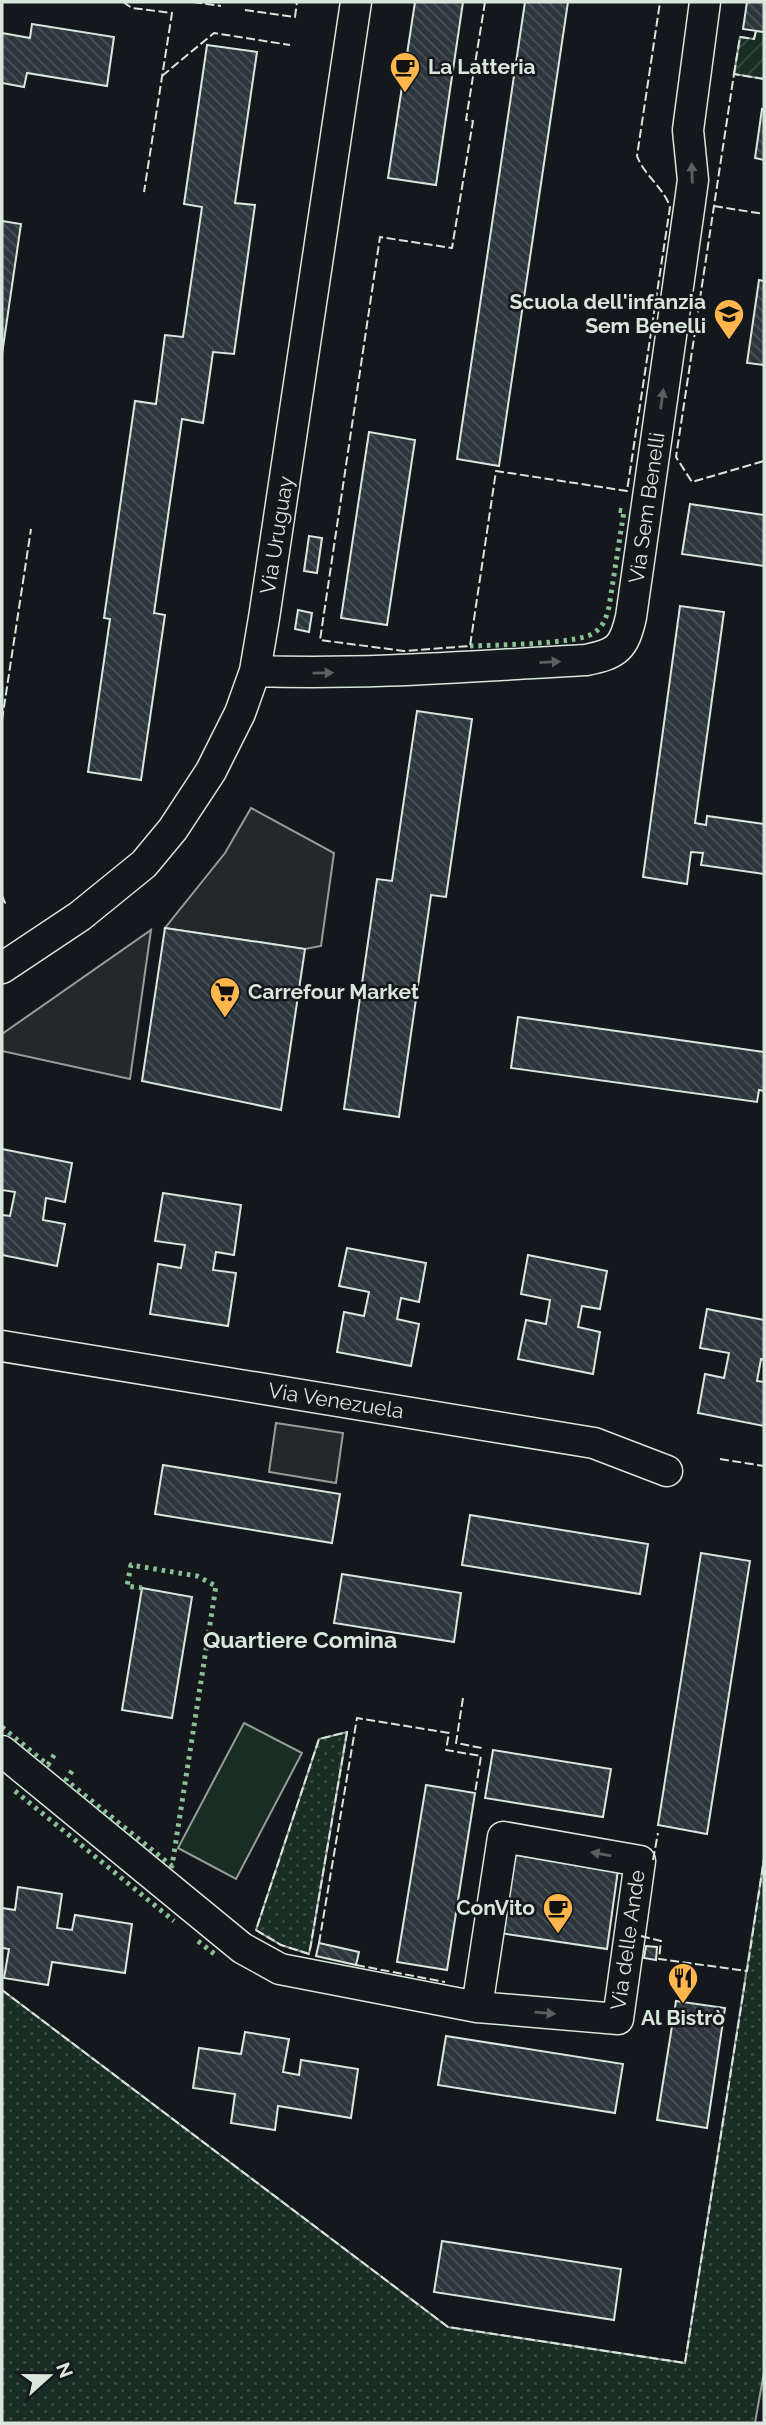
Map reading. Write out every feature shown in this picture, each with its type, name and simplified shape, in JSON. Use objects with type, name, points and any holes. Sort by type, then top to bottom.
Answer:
[{"type":"street","name":"Via Uruguay","points":[[2,968],[80,916],[144,864],[180,819],[211,771],[240,713],[255,671],[356,2]]},
{"type":"street","name":"Via Sem Benelli","points":[[255,671],[393,671],[586,660],[613,653],[622,644],[631,617],[691,202],[693,180],[688,130],[705,2]]},
{"type":"street","name":"Via Venezuela","points":[[2,1346],[594,1443],[667,1471]]},
{"type":"street","name":"Via delle Ande","points":[[2,1751],[242,1948],[280,1969],[477,2007],[618,2020],[640,1861],[503,1838],[477,2007]]},
{"type":"green space","points":[[756,31],[764,32],[764,79],[734,74],[740,37],[754,39]]},
{"type":"green space","points":[[244,1723],[302,1753],[236,1879],[178,1848]]},
{"type":"green space","points":[[347,1732],[309,1954],[281,1945],[256,1930],[319,1739]]},
{"type":"green space","points":[[764,1859],[764,2372],[755,2423],[2,2423],[2,1990],[448,2327],[685,2363]]},
{"type":"shaded area","name":"Carrefour Market","points":[[251,808],[334,853],[321,946],[305,949],[165,928],[225,853]]},
{"type":"shaded area","points":[[151,930],[130,1079],[2,1051],[2,1034]]},
{"type":"shaded area","points":[[276,1423],[343,1433],[336,1483],[269,1472]]},
{"type":"building","points":[[415,2],[463,2],[436,185],[388,178]]},
{"type":"building","points":[[525,2],[568,2],[499,466],[457,459]]},
{"type":"building","points":[[747,2],[764,2],[764,32],[743,29]]},
{"type":"building","points":[[32,24],[114,37],[107,86],[27,73],[24,87],[2,83],[2,33],[30,38]]},
{"type":"building","points":[[207,45],[257,52],[235,203],[255,205],[234,354],[213,352],[203,423],[182,419],[154,613],[165,615],[141,780],[88,772],[110,619],[104,618],[135,401],[156,404],[165,335],[183,337],[202,207],[184,204]]},
{"type":"building","points":[[762,109],[764,110],[764,160],[755,158]]},
{"type":"building","points":[[2,221],[21,224],[2,354]]},
{"type":"building","points":[[759,280],[764,281],[764,365],[747,363]]},
{"type":"building","points":[[369,432],[415,440],[387,625],[341,618]]},
{"type":"building","points":[[690,504],[764,515],[764,566],[682,554]]},
{"type":"building","points":[[309,536],[322,538],[317,573],[304,571]]},
{"type":"building","points":[[680,606],[724,612],[695,823],[706,825],[707,816],[764,824],[764,874],[701,865],[703,853],[691,852],[687,884],[643,877]]},
{"type":"building","points":[[298,610],[312,613],[309,632],[295,629]]},
{"type":"building","points":[[417,711],[472,719],[446,897],[431,895],[399,1117],[344,1109],[377,879],[392,881]]},
{"type":"building","points":[[165,928],[305,949],[281,1110],[142,1081]]},
{"type":"building","points":[[518,1017],[764,1052],[764,1091],[759,1090],[757,1102],[511,1068]]},
{"type":"building","points":[[2,1149],[72,1163],[65,1202],[46,1198],[43,1220],[65,1224],[57,1266],[2,1255],[2,1215],[10,1216],[15,1192],[2,1190]]},
{"type":"building","points":[[163,1193],[241,1205],[234,1255],[216,1252],[213,1270],[236,1273],[228,1326],[150,1314],[158,1264],[181,1268],[185,1245],[155,1241]]},
{"type":"building","points":[[347,1248],[426,1263],[419,1302],[401,1298],[397,1319],[419,1324],[411,1366],[337,1352],[344,1312],[364,1316],[369,1292],[339,1286]]},
{"type":"building","points":[[528,1255],[607,1271],[600,1309],[582,1306],[578,1327],[600,1332],[593,1374],[518,1359],[526,1320],[546,1324],[550,1300],[521,1294]]},
{"type":"building","points":[[707,1309],[764,1320],[764,1360],[761,1359],[757,1381],[764,1382],[764,1426],[698,1413],[705,1374],[724,1378],[729,1353],[700,1348]]},
{"type":"building","points":[[163,1465],[340,1494],[332,1543],[155,1514]]},
{"type":"building","points":[[470,1515],[648,1544],[640,1594],[462,1565]]},
{"type":"building","points":[[701,1553],[750,1561],[707,1834],[658,1825]]},
{"type":"building","points":[[342,1574],[461,1593],[454,1642],[334,1623]]},
{"type":"building","points":[[142,1588],[192,1597],[172,1718],[122,1710]]},
{"type":"building","points":[[493,1750],[611,1769],[603,1817],[485,1798]]},
{"type":"building","points":[[426,1785],[475,1793],[447,1970],[397,1962]]},
{"type":"building","points":[[512,1854],[618,1870],[607,1949],[500,1933]]},
{"type":"building","points":[[18,1887],[62,1894],[57,1928],[72,1930],[75,1915],[132,1924],[125,1973],[52,1962],[48,1985],[4,1978],[9,1949],[2,1948],[2,1908],[15,1910]]},
{"type":"building","points":[[319,1943],[359,1952],[356,1965],[316,1956]]},
{"type":"building","points":[[646,1946],[657,1947],[656,1960],[644,1958]]},
{"type":"building","points":[[676,2001],[725,2008],[707,2128],[657,2120]]},
{"type":"building","points":[[245,2032],[289,2039],[283,2072],[299,2075],[301,2060],[358,2069],[351,2118],[278,2106],[275,2130],[231,2123],[235,2094],[193,2088],[199,2048],[241,2054]]},
{"type":"building","points":[[446,2036],[623,2064],[615,2113],[438,2085]]},
{"type":"building","points":[[442,2241],[621,2269],[614,2320],[434,2292]]},
{"type":"hedge","points":[[470,646],[569,640],[592,634],[599,629],[609,607],[624,511],[616,510]]},
{"type":"hedge","points":[[72,1771],[66,1780],[172,1866],[216,1586],[197,1576],[131,1565],[127,1586],[142,1588]]},
{"type":"hedge","points":[[2,1727],[48,1765],[56,1752]]},
{"type":"hedge","points":[[15,1791],[174,1921]]},
{"type":"hedge","points":[[198,1941],[217,1956]]},
{"type":"fence","points":[[123,2],[132,8],[172,13],[144,192]]},
{"type":"fence","points":[[193,2],[221,6]]},
{"type":"fence","points":[[245,10],[295,17],[297,2]]},
{"type":"fence","points":[[485,2],[466,120],[473,121],[452,248],[380,237],[320,640],[404,651],[470,646],[496,471],[627,491],[670,207],[637,156],[660,2]]},
{"type":"fence","points":[[734,74],[740,37],[754,39],[756,31]]},
{"type":"fence","points":[[162,76],[214,33],[290,45]]},
{"type":"fence","points":[[764,79],[734,74],[676,457],[692,482],[764,461]]},
{"type":"fence","points":[[714,206],[764,214]]},
{"type":"fence","points":[[2,720],[31,529]]},
{"type":"fence","points":[[2,895],[5,903],[2,906]]},
{"type":"fence","points":[[720,1459],[764,1466]]},
{"type":"fence","points":[[463,1698],[456,1743],[482,1748]]},
{"type":"fence","points":[[319,1943],[357,1718],[449,1733],[446,1750],[481,1756],[475,1793]]},
{"type":"fence","points":[[347,1732],[311,1944],[309,1954],[281,1945],[256,1930],[319,1739],[347,1732]]},
{"type":"fence","points":[[653,1860],[658,1833]]},
{"type":"fence","points":[[641,1936],[661,1941],[659,1959],[747,1971],[764,1859]]},
{"type":"fence","points":[[356,1965],[445,1982]]},
{"type":"fence","points":[[2,1990],[448,2327],[685,2363],[745,1982]]},
{"type":"place","name":"La Latteria","points":[[405,94]]},
{"type":"place","name":"Scuola dell'infanzia Sem Benelli","points":[[729,341]]},
{"type":"place","name":"Carrefour Market","points":[[225,1019]]},
{"type":"place","name":"ConVito","points":[[558,1935]]},
{"type":"place","name":"Al Bistrò","points":[[683,2005]]},
{"type":"district","name":"Quartiere Comina","points":[[300,1640]]}]
